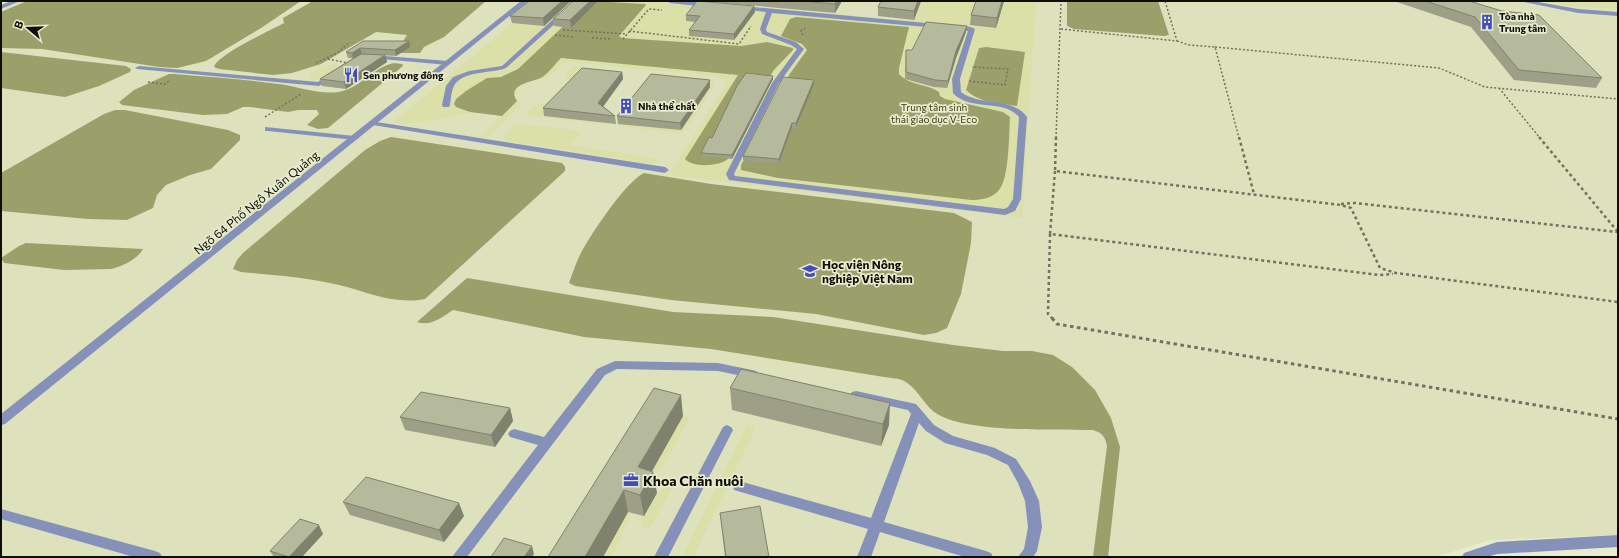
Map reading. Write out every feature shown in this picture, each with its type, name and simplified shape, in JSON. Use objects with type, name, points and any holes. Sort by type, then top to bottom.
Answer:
[{"type":"street","points":[[1,7],[17,1]]},
{"type":"street","name":"Ngõ 64 Phố Ngô Xuân Quảng","points":[[1,421],[525,1]]},
{"type":"street","points":[[446,105],[450,86],[455,80],[468,74],[494,71],[504,66],[577,1]]},
{"type":"street","points":[[670,1],[717,5]]},
{"type":"street","points":[[1522,1],[1564,9],[1616,15]]},
{"type":"street","points":[[732,7],[770,10],[972,29],[958,73],[956,89],[960,96],[966,100],[1014,109],[1023,117],[1018,193],[1015,206],[1009,211],[1001,213],[732,178],[730,174],[776,83],[801,49],[797,45],[771,38],[764,33],[763,29],[770,10]]},
{"type":"street","points":[[351,64],[362,57],[448,63]]},
{"type":"street","points":[[139,68],[319,84],[338,72]]},
{"type":"street","points":[[373,123],[665,170]]},
{"type":"street","points":[[268,128],[355,138]]},
{"type":"street","points":[[459,557],[602,372],[616,365],[718,367],[765,376]]},
{"type":"street","points":[[842,392],[912,407],[930,428],[949,440],[991,451],[1012,462],[1024,481],[1032,501],[1035,527],[1030,551],[1025,557]]},
{"type":"street","points":[[864,557],[917,413]]},
{"type":"street","points":[[661,557],[726,430]]},
{"type":"street","points":[[514,434],[547,442]]},
{"type":"street","points":[[739,486],[986,557]]},
{"type":"street","points":[[1,514],[155,557]]},
{"type":"street","points":[[1469,557],[1497,548],[1618,541]]},
{"type":"path","points":[[623,39],[649,8],[663,10],[670,1]]},
{"type":"path","points":[[1061,1],[1055,171],[1050,234],[1048,314],[1057,324],[1618,419]]},
{"type":"path","points":[[1165,1],[1177,41]]},
{"type":"path","points":[[629,31],[651,36],[738,44],[754,23]]},
{"type":"path","points":[[1061,29],[1177,41],[1189,45],[1439,68],[1456,73],[1470,82],[1485,87],[1618,99]]},
{"type":"path","points":[[561,30],[627,34]]},
{"type":"path","points":[[554,35],[573,36]]},
{"type":"path","points":[[592,38],[612,39]]},
{"type":"path","points":[[316,64],[345,48],[350,42]]},
{"type":"path","points":[[1215,47],[1254,194]]},
{"type":"path","points":[[345,48],[360,49],[364,53],[362,57]]},
{"type":"path","points":[[327,59],[351,64]]},
{"type":"path","points":[[968,80],[1005,85],[1008,69],[972,67]]},
{"type":"path","points":[[1499,88],[1618,232]]},
{"type":"path","points":[[273,112],[305,92]]},
{"type":"path","points":[[1055,171],[1341,204],[1355,203],[1618,232]]},
{"type":"path","points":[[1341,204],[1351,208],[1380,268],[1396,273],[1618,302]]},
{"type":"path","points":[[1050,234],[1379,275],[1396,273]]},
{"type":"shaded area","name":"Học viện Nông nghiệp Việt Nam","points":[[18,1],[1618,1],[1618,535],[1490,540],[1436,557],[1,557],[1,8]]},
{"type":"shaded area","points":[[27,1],[301,1],[261,28],[206,61],[177,68],[159,67],[42,49],[1,48],[1,12]]},
{"type":"shaded area","points":[[313,1],[486,1],[444,37],[424,47],[420,53],[392,53],[402,43],[407,35],[376,32],[321,64],[292,73],[273,75],[219,69],[214,67],[224,56],[245,43],[284,23],[283,18]]},
{"type":"shaded area","points":[[590,1],[646,5],[619,36],[622,38],[741,46],[767,42],[793,48],[793,50],[773,71],[727,160],[718,164],[699,165],[685,159],[738,75],[561,58],[544,76],[517,88],[514,96],[517,101],[502,116],[470,112],[456,107],[454,104],[456,99],[487,78],[501,77],[518,69]]},
{"type":"shaded area","points":[[1067,1],[1158,1],[1169,35],[1164,36],[1074,29],[1067,26]]},
{"type":"shaded area","points":[[796,17],[909,27],[899,68],[899,74],[909,81],[934,89],[945,99],[1003,112],[1010,117],[1006,173],[1004,181],[998,191],[988,198],[971,200],[778,178],[741,170],[741,165],[789,75],[807,50],[802,44],[781,36],[790,19]]},
{"type":"shaded area","points":[[986,47],[1025,52],[1017,106],[983,100],[977,98],[966,90],[979,48]]},
{"type":"shaded area","points":[[1,52],[126,66],[131,69],[130,72],[99,86],[65,97],[1,88]]},
{"type":"shaded area","points":[[394,63],[402,64],[403,66],[328,128],[318,129],[307,125],[319,114],[317,110],[298,110],[288,112],[243,107],[227,114],[203,115],[122,105],[119,102],[134,90],[169,74],[252,81],[331,93],[353,87],[379,69]]},
{"type":"shaded area","points":[[115,110],[125,110],[228,130],[240,135],[240,140],[211,169],[190,175],[166,185],[157,195],[153,208],[127,220],[88,219],[1,211],[1,173],[104,114]]},
{"type":"shaded area","points":[[391,137],[562,163],[565,167],[565,171],[425,299],[392,299],[327,282],[241,272],[233,269],[237,260],[243,253],[365,150],[380,141]]},
{"type":"shaded area","points":[[644,173],[711,184],[954,213],[972,222],[971,243],[961,294],[947,328],[936,333],[924,335],[816,314],[671,300],[575,286],[569,283],[580,255],[601,221],[619,196],[628,186]]},
{"type":"shaded area","points":[[26,243],[143,249],[141,253],[129,262],[111,269],[64,270],[4,263],[1,258]]},
{"type":"shaded area","points":[[467,278],[673,312],[773,317],[953,345],[1003,351],[1032,351],[1053,355],[1072,367],[1095,390],[1111,418],[1120,447],[1108,557],[1093,557],[1107,446],[1104,437],[1096,431],[1014,429],[972,425],[953,421],[939,415],[929,407],[908,383],[895,378],[711,349],[584,337],[453,310],[432,322],[417,322]]},
{"type":"green space","name":"Trung tâm sinh thái giáo dục V-Eco","points":[[539,1],[690,1],[913,21],[921,1],[1036,1],[1022,218],[668,175],[726,85],[723,79],[715,76],[567,62],[562,64],[550,76],[528,82],[518,87],[515,91],[514,97],[521,105],[487,138],[480,137],[501,116],[470,112],[442,119],[402,124],[395,121]]},
{"type":"green space","points":[[1540,1],[1618,1],[1618,9],[1572,6]]},
{"type":"green space","points":[[333,64],[342,65],[322,79],[311,80],[309,78],[315,70]]},
{"type":"green space","points":[[574,66],[601,68],[594,76],[570,81],[564,75]]},
{"type":"green space","points":[[687,77],[710,80],[715,85],[686,131],[679,133],[618,126],[620,124],[681,130],[676,80]]},
{"type":"green space","points":[[559,98],[545,116],[609,123],[607,125],[525,115],[532,107]]},
{"type":"green space","points":[[519,124],[578,130],[580,134],[571,145],[657,159],[660,162],[651,164],[503,140],[503,137],[513,126]]},
{"type":"green space","points":[[683,416],[690,418],[665,463],[642,489]]},
{"type":"green space","points":[[747,424],[756,427],[693,557],[682,557]]},
{"type":"green space","points":[[670,485],[672,488],[650,528],[645,530],[642,524],[648,507],[661,490]]},
{"type":"green space","points":[[628,512],[632,513],[612,557],[603,557]]},
{"type":"building","points":[[529,1],[562,1],[543,18],[510,16]]},
{"type":"building","points":[[573,1],[590,1],[570,20],[553,19]]},
{"type":"building","points":[[697,1],[754,6],[734,34],[689,30],[700,16],[686,15]]},
{"type":"building","points":[[801,1],[837,1],[835,4]]},
{"type":"building","points":[[881,1],[918,1],[914,11],[878,7]]},
{"type":"building","points":[[976,1],[1002,1],[997,18],[971,15]]},
{"type":"building","points":[[1425,1],[1469,1],[1502,11],[1539,15],[1602,78],[1519,70],[1475,17]]},
{"type":"building","points":[[926,22],[967,26],[956,51],[948,81],[935,80],[906,72],[906,50],[912,50]]},
{"type":"building","points":[[363,41],[409,41],[395,50],[360,48],[352,53],[346,52]]},
{"type":"building","points":[[361,54],[385,55],[344,82],[320,79]]},
{"type":"building","points":[[582,68],[622,72],[598,103],[615,116],[543,108]]},
{"type":"building","points":[[746,73],[773,76],[732,155],[701,153],[709,137],[712,138],[737,86]]},
{"type":"building","points":[[651,74],[710,80],[680,123],[617,116]]},
{"type":"building","points":[[783,77],[814,80],[796,123],[792,123],[779,159],[743,156]]},
{"type":"building","points":[[741,369],[890,403],[883,424],[730,388]]},
{"type":"building","points":[[654,388],[681,395],[638,467],[653,472],[640,495],[624,490],[585,557],[548,557]]},
{"type":"building","points":[[421,392],[510,408],[491,435],[400,417]]},
{"type":"building","points":[[366,477],[459,503],[439,530],[343,502]]},
{"type":"building","points":[[760,506],[769,557],[726,557],[720,513]]},
{"type":"building","points":[[300,519],[319,525],[289,557],[270,551]]},
{"type":"building","points":[[504,538],[532,546],[524,557],[491,557]]},
{"type":"place","name":"Tòa nhà Trung tâm","points":[[1487,22]]},
{"type":"place","name":"Sen phương đông","points":[[351,75]]},
{"type":"place","name":"Nhà thể chất","points":[[626,106]]},
{"type":"place","name":"Học viện Nông nghiệp Việt Nam","points":[[810,271]]},
{"type":"place","name":"Khoa Chăn nuôi","points":[[631,480]]}]
